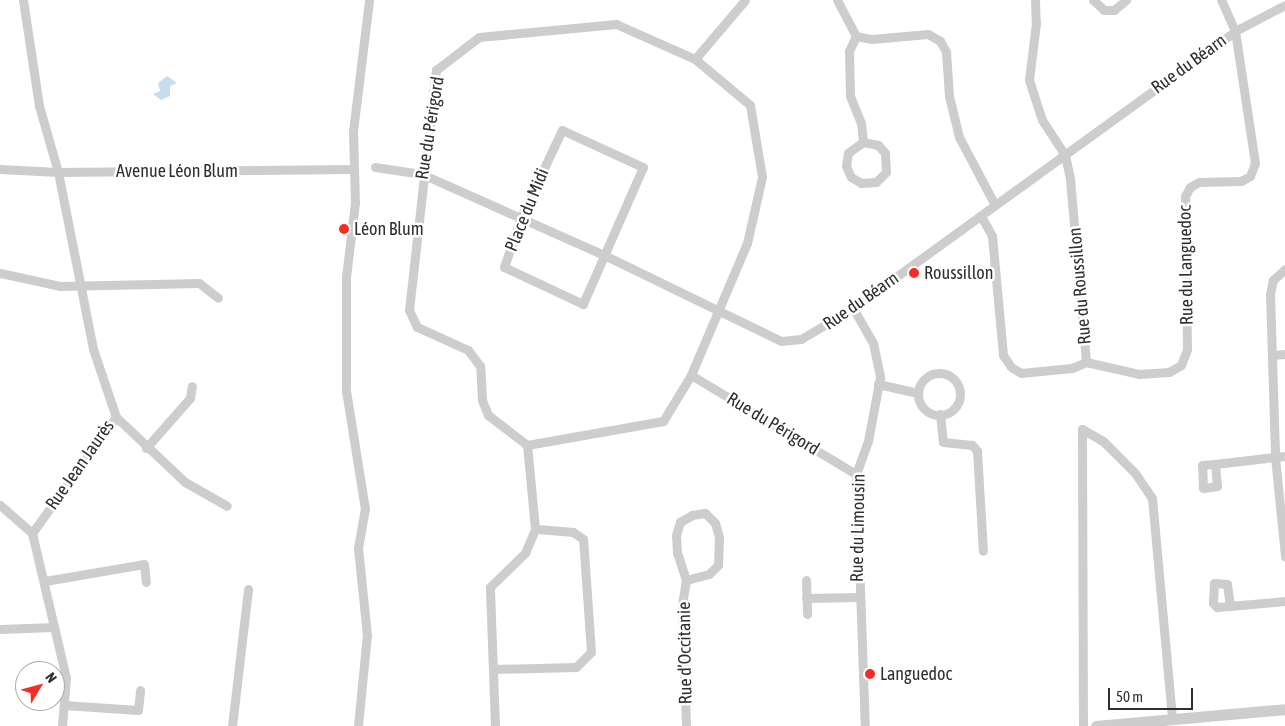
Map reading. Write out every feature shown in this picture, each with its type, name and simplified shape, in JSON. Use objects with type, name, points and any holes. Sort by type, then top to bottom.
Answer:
[{"type":"street","name":"Rue Jean Jaurès","points":[[23,0],[39,106],[58,172],[93,350],[116,417],[32,533]]},
{"type":"street","points":[[358,726],[367,635],[358,548],[365,509],[346,391],[346,277],[355,203],[353,132],[369,0]]},
{"type":"street","points":[[695,59],[745,0]]},
{"type":"street","points":[[837,0],[856,36]]},
{"type":"street","points":[[1035,0],[1036,22],[1029,80],[1042,120],[1065,155]]},
{"type":"street","points":[[1093,0],[1104,10],[1114,10],[1126,0]]},
{"type":"street","name":"Rue du Languedoc","points":[[1086,362],[1139,374],[1169,372],[1181,365],[1187,349],[1185,196],[1190,187],[1199,182],[1241,181],[1250,176],[1255,163],[1235,31],[1222,0]]},
{"type":"street","name":"Rue du Béarn","points":[[376,167],[422,174],[602,254],[716,312],[781,341],[801,338],[853,308],[1235,31],[1285,5]]},
{"type":"street","name":"Rue du Périgord","points":[[616,24],[695,59],[750,105],[762,177],[747,243],[690,375],[663,421],[527,445],[488,415],[482,400],[480,366],[468,350],[417,326],[408,310],[422,174],[436,70],[479,37],[616,24]]},
{"type":"street","points":[[856,36],[872,39],[928,34],[940,41],[946,52],[949,96],[959,137],[996,205]]},
{"type":"street","points":[[856,36],[849,51],[850,96],[861,123],[864,142]]},
{"type":"street","name":"Place du Midi","points":[[562,130],[643,167],[602,254],[583,304],[504,267],[521,217],[562,130]]},
{"type":"street","points":[[864,142],[878,145],[885,153],[886,172],[876,182],[861,183],[851,177],[846,166],[848,153],[864,142]]},
{"type":"street","name":"Rue du Roussillon","points":[[981,216],[992,236],[1003,355],[1011,367],[1021,373],[1072,368],[1086,362],[1070,179],[1065,155]]},
{"type":"street","name":"Avenue Léon Blum","points":[[0,169],[58,172],[354,169]]},
{"type":"street","points":[[1285,270],[1273,280],[1270,294],[1275,457],[1285,556]]},
{"type":"street","points":[[0,273],[60,286],[81,284],[198,283],[218,298]]},
{"type":"street","name":"Rue du Limousin","points":[[853,308],[873,343],[878,384],[868,441],[856,474],[858,597],[865,726]]},
{"type":"street","points":[[1273,355],[1285,354]]},
{"type":"street","points":[[941,373],[952,377],[959,387],[959,398],[954,409],[940,414],[926,410],[918,393],[921,384],[929,375],[941,373]]},
{"type":"street","name":"Rue du Périgord","points":[[690,375],[856,474]]},
{"type":"street","points":[[878,384],[918,393]]},
{"type":"street","points":[[146,448],[190,398],[192,386]]},
{"type":"street","points":[[940,414],[944,442],[972,445],[977,451],[983,552]]},
{"type":"street","points":[[116,417],[146,448],[185,482],[228,506]]},
{"type":"street","points":[[1083,726],[1080,553],[1082,429],[1103,441],[1135,473],[1152,498],[1172,719]]},
{"type":"street","points":[[495,726],[490,587],[525,553],[535,529],[527,445]]},
{"type":"street","points":[[1215,464],[1285,456]]},
{"type":"street","points":[[0,505],[32,533],[45,581],[62,661]]},
{"type":"street","name":"Rue d’Occitanie","points":[[686,580],[709,574],[718,565],[719,537],[715,523],[704,514],[692,515],[680,522],[676,535],[677,553],[686,580],[682,605],[686,726]]},
{"type":"street","points":[[494,668],[576,667],[591,652],[583,539],[573,532],[535,529]]},
{"type":"street","points":[[45,581],[144,564],[146,582]]},
{"type":"street","points":[[806,580],[806,614]]},
{"type":"street","points":[[232,726],[248,589]]},
{"type":"street","points":[[806,598],[858,597]]},
{"type":"street","points":[[1230,606],[1285,601]]},
{"type":"street","points":[[0,629],[54,626]]},
{"type":"street","points":[[65,674],[65,692]]},
{"type":"street","points":[[65,705],[138,710],[140,690]]},
{"type":"street","points":[[1096,726],[1285,709]]},
{"type":"street","points":[[62,726],[63,711]]},
{"type":"water","points":[[167,76],[177,83],[170,86],[170,96],[161,100],[153,94],[160,91],[158,83]]},
{"type":"place","name":"Léon Blum","points":[[344,229]]},
{"type":"place","name":"Roussillon","points":[[914,273]]},
{"type":"place","name":"Languedoc","points":[[870,674]]}]
